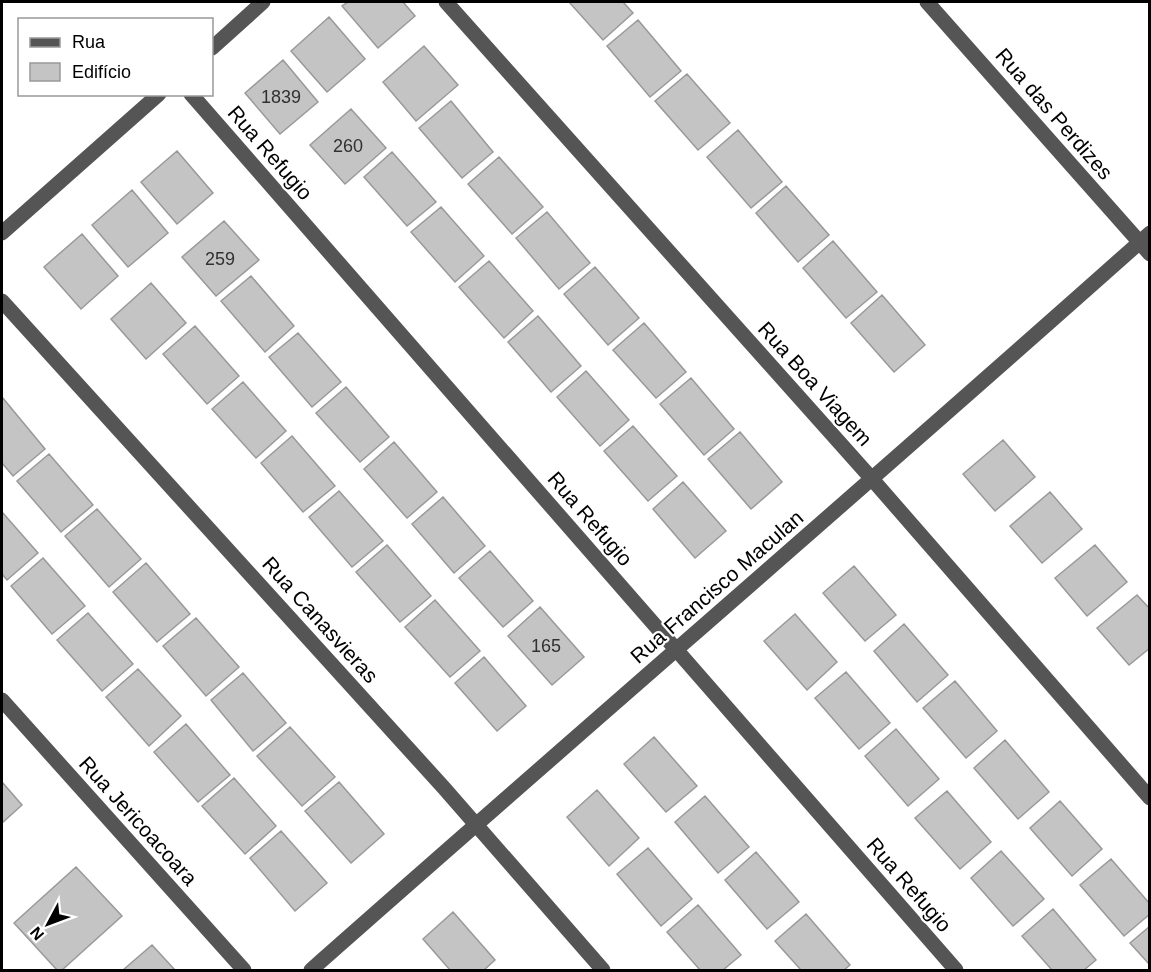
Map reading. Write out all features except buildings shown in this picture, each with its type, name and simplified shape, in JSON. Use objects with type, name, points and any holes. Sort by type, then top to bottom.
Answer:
[{"type":"street","points":[[213,47],[263,2]]},
{"type":"street","name":"Rua Boa Viagem","points":[[446,2],[872,480],[1149,798]]},
{"type":"street","name":"Rua das Perdizes","points":[[927,2],[1146,243]]},
{"type":"street","points":[[2,233],[157,96]]},
{"type":"street","name":"Rua Refugio","points":[[193,96],[956,970]]},
{"type":"street","name":"Rua Francisco Maculan","points":[[311,970],[1146,243]]},
{"type":"street","name":"Rua Canasvieras","points":[[2,301],[476,825],[603,970]]},
{"type":"street","name":"Rua Jericoacoara","points":[[2,700],[244,970]]}]
